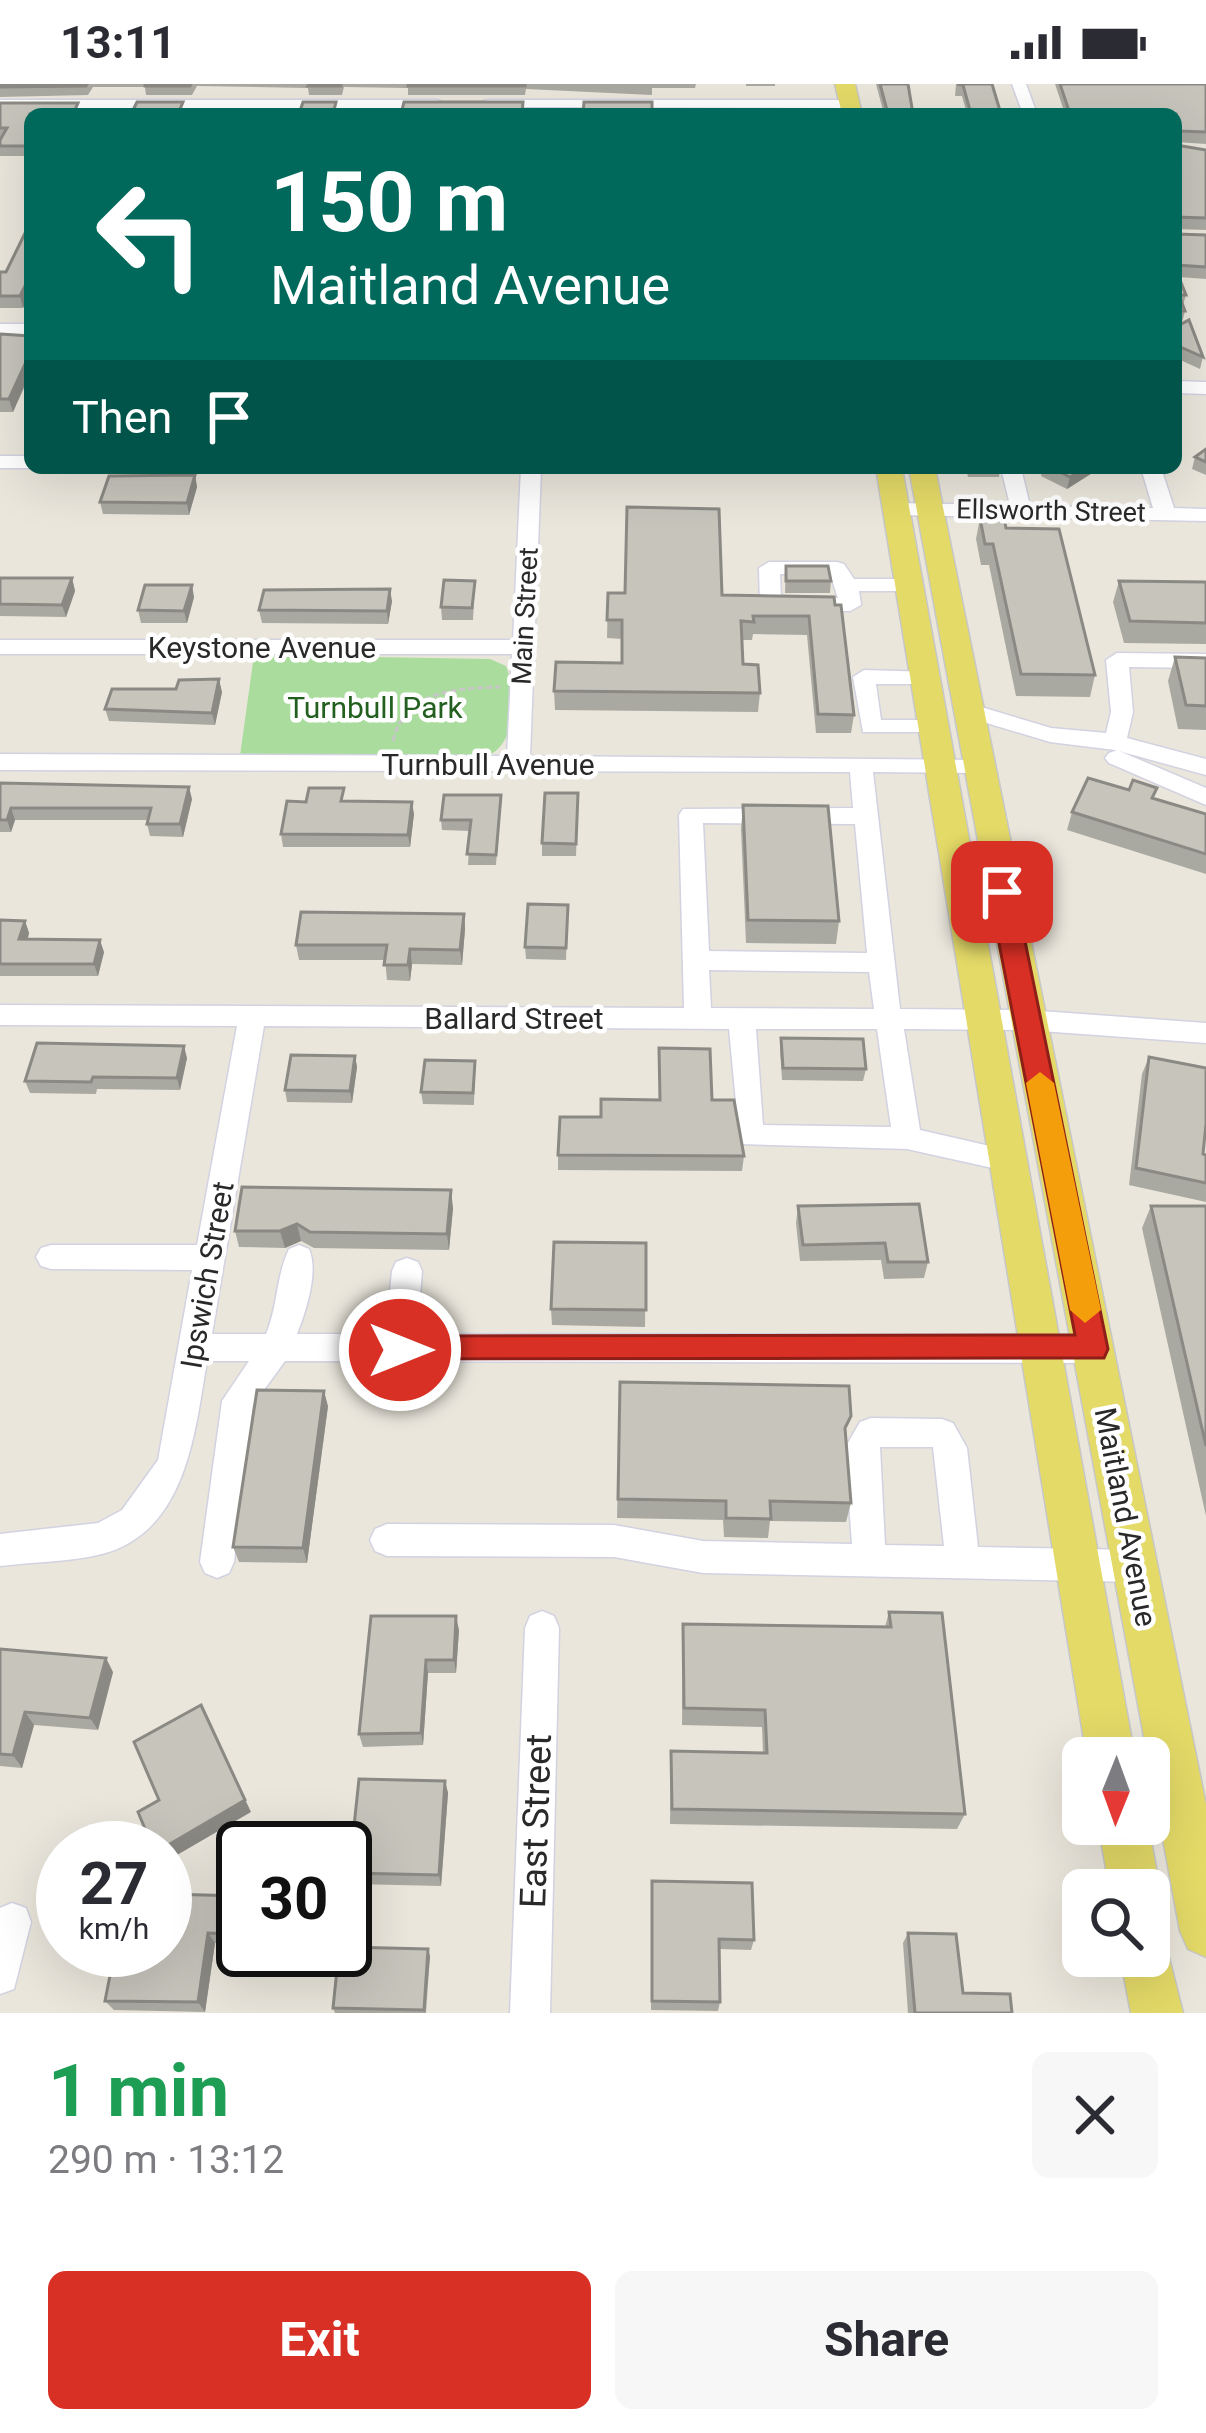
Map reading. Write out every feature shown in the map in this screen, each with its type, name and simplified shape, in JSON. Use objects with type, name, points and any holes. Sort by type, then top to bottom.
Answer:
[{"type":"main road","name":"Maitland Avenue","points":[[891,474],[926,677],[1027,1020],[1206,1931]]},
{"type":"main road","name":"Maitland Avenue","points":[[923,474],[968,710],[950,752],[982,1020],[1107,1737]]},
{"type":"main road","points":[[1150,1977],[1157,2013]]},
{"type":"street","points":[[725,108],[849,101]]},
{"type":"street","points":[[0,104],[445,108]]},
{"type":"street","name":"Main Street","points":[[518,765],[531,474]]},
{"type":"street","points":[[1013,474],[1022,511]]},
{"type":"street","points":[[1153,474],[1165,514]]},
{"type":"street","name":"Ellsworth Street","points":[[896,509],[1206,515]]},
{"type":"street","points":[[847,585],[910,585]]},
{"type":"street","name":"Keystone Avenue","points":[[0,646],[523,647]]},
{"type":"street","points":[[1114,742],[1122,712],[1117,660],[1206,661]]},
{"type":"street","points":[[907,1138],[881,963],[867,816],[871,728],[864,677],[926,677]]},
{"type":"street","points":[[968,710],[1050,735],[1114,742],[1206,767]]},
{"type":"street","points":[[871,728],[950,752]]},
{"type":"street","points":[[1080,738],[1101,754],[1206,797]]},
{"type":"street","name":"Turnbull Avenue","points":[[0,762],[870,765],[950,752]]},
{"type":"street","points":[[698,1019],[691,815],[867,816]]},
{"type":"street","points":[[696,960],[881,963]]},
{"type":"street","name":"Ballard Street","points":[[0,1015],[1027,1020],[1206,1033]]},
{"type":"street","name":"Ipswich Street","points":[[0,1550],[102,1538],[134,1521],[173,1465],[252,1017]]},
{"type":"street","points":[[742,1019],[750,1136],[907,1138],[1006,1160]]},
{"type":"street","points":[[51,1257],[209,1258]]},
{"type":"street","points":[[217,1562],[238,1401],[276,1348],[290,1312],[299,1258]]},
{"type":"street","points":[[400,1350],[407,1270]]},
{"type":"street","points":[[194,1347],[1093,1349]]},
{"type":"street","points":[[871,1561],[861,1448],[871,1432],[941,1433],[951,1448],[963,1564]]},
{"type":"street","points":[[387,1540],[614,1541],[703,1557],[1136,1566]]},
{"type":"street","name":"East Street","points":[[530,2013],[542,1628]]},
{"type":"street","points":[[0,1975],[12,1922]]},
{"type":"path","points":[[400,764],[394,729],[420,703],[461,687],[522,687]]},
{"type":"green space","name":"Turnbull Park","points":[[254,655],[490,659],[506,666],[513,706],[508,734],[492,753],[480,758],[240,756]]},
{"type":"building","points":[[0,84],[87,84],[0,87]]},
{"type":"building","points":[[145,84],[191,84],[145,86]]},
{"type":"building","points":[[525,84],[525,86],[408,86]]},
{"type":"building","points":[[880,84],[908,84],[912,108],[886,108]]},
{"type":"building","points":[[957,84],[992,84],[999,108],[969,108],[963,85]]},
{"type":"building","points":[[1060,84],[1206,84],[1206,132],[1182,131],[1182,108],[1068,108]]},
{"type":"building","points":[[137,102],[183,102],[180,108],[134,108]]},
{"type":"building","points":[[303,102],[336,102],[334,108],[301,108]]},
{"type":"building","points":[[404,102],[523,102],[522,108],[402,108]]},
{"type":"building","points":[[584,102],[652,102],[652,108],[584,108]]},
{"type":"building","points":[[0,103],[78,103],[76,108],[24,108],[24,146],[0,146],[7,128],[0,128]]},
{"type":"building","points":[[1182,146],[1206,150],[1206,218],[1182,217]]},
{"type":"building","points":[[1182,234],[1206,235],[1206,267],[1182,265]]},
{"type":"building","points":[[24,235],[20,296],[0,296],[0,272],[6,272]]},
{"type":"building","points":[[1189,320],[1203,357],[1182,348],[1182,324]]},
{"type":"building","points":[[0,334],[24,336],[24,366],[9,399],[0,399]]},
{"type":"building","points":[[195,475],[187,503],[100,502],[109,476]]},
{"type":"building","points":[[627,507],[719,509],[722,595],[834,597],[835,605],[841,605],[854,715],[818,714],[809,616],[753,616],[754,622],[741,621],[743,664],[758,665],[760,693],[554,691],[556,662],[622,663],[622,620],[607,620],[608,593],[625,593]]},
{"type":"building","points":[[980,518],[1004,518],[1006,528],[1059,529],[1095,675],[1021,674],[993,544],[985,544]]},
{"type":"building","points":[[786,566],[828,566],[831,581],[786,581]]},
{"type":"building","points":[[0,578],[72,578],[62,605],[0,604]]},
{"type":"building","points":[[444,580],[475,581],[472,608],[441,607]]},
{"type":"building","points":[[1119,581],[1206,582],[1206,623],[1130,621]]},
{"type":"building","points":[[145,585],[192,585],[184,611],[138,610]]},
{"type":"building","points":[[390,589],[387,611],[259,610],[264,590]]},
{"type":"building","points":[[1175,657],[1206,658],[1206,706],[1186,705]]},
{"type":"building","points":[[219,679],[212,713],[105,709],[112,689],[176,689],[179,680]]},
{"type":"building","points":[[1088,778],[1129,790],[1133,780],[1157,788],[1152,798],[1206,814],[1206,854],[1072,812]]},
{"type":"building","points":[[0,783],[189,787],[180,824],[147,824],[151,808],[11,808],[7,820],[0,820]]},
{"type":"building","points":[[309,788],[344,788],[341,801],[412,802],[408,835],[281,834],[287,801],[306,802]]},
{"type":"building","points":[[545,793],[578,793],[576,844],[542,843]]},
{"type":"building","points":[[444,795],[501,795],[496,855],[467,854],[471,820],[441,820]]},
{"type":"building","points":[[743,805],[828,806],[839,921],[748,920]]},
{"type":"building","points":[[528,904],[568,905],[566,948],[525,947]]},
{"type":"building","points":[[301,912],[464,914],[460,950],[410,949],[408,965],[384,965],[387,945],[296,945]]},
{"type":"building","points":[[0,920],[25,921],[19,939],[100,940],[94,964],[0,964]]},
{"type":"building","points":[[781,1038],[863,1039],[866,1069],[783,1068]]},
{"type":"building","points":[[37,1043],[184,1046],[177,1078],[25,1081]]},
{"type":"building","points":[[659,1048],[710,1049],[712,1100],[734,1100],[744,1156],[558,1155],[560,1117],[601,1117],[601,1099],[660,1100]]},
{"type":"building","points":[[291,1055],[355,1056],[350,1091],[285,1090]]},
{"type":"building","points":[[1149,1057],[1206,1068],[1206,1183],[1136,1168]]},
{"type":"building","points":[[425,1060],[475,1061],[473,1093],[421,1092]]},
{"type":"building","points":[[242,1187],[451,1190],[447,1234],[310,1232],[297,1224],[280,1231],[235,1231]]},
{"type":"building","points":[[919,1204],[928,1262],[888,1262],[885,1243],[803,1245],[798,1206]]},
{"type":"building","points":[[1151,1206],[1206,1206],[1206,1446]]},
{"type":"building","points":[[554,1242],[646,1243],[646,1310],[551,1309]]},
{"type":"building","points":[[620,1382],[849,1386],[851,1416],[845,1428],[851,1503],[770,1501],[771,1519],[726,1518],[726,1501],[618,1499]]},
{"type":"building","points":[[257,1390],[324,1391],[303,1548],[233,1547]]},
{"type":"building","points":[[889,1612],[942,1613],[965,1814],[672,1809],[671,1751],[767,1753],[765,1710],[684,1708],[683,1624],[891,1627]]},
{"type":"building","points":[[371,1616],[456,1616],[454,1660],[426,1660],[421,1733],[359,1734]]},
{"type":"building","points":[[0,1649],[106,1658],[90,1718],[25,1712],[13,1755],[0,1754]]},
{"type":"building","points":[[201,1705],[245,1800],[192,1831],[192,1821],[142,1821],[138,1812],[159,1800],[134,1742]]},
{"type":"building","points":[[359,1779],[445,1781],[439,1875],[372,1874],[372,1821],[355,1821]]},
{"type":"building","points":[[652,1881],[752,1883],[754,1940],[719,1939],[720,2002],[652,2001]]},
{"type":"building","points":[[192,1895],[216,1895],[216,1933],[208,1933],[198,2002],[105,2001],[110,1977],[192,1977]]},
{"type":"building","points":[[908,1933],[956,1934],[963,1993],[1010,1994],[1012,2013],[915,2013]]},
{"type":"building","points":[[372,1948],[428,1949],[424,2010],[333,2008],[336,1977],[372,1977]]},
{"type":"slow traffic","points":[[1040,1083],[1085,1310]]},
{"type":"route","points":[[400,1350],[1093,1349],[1002,892]]}]
